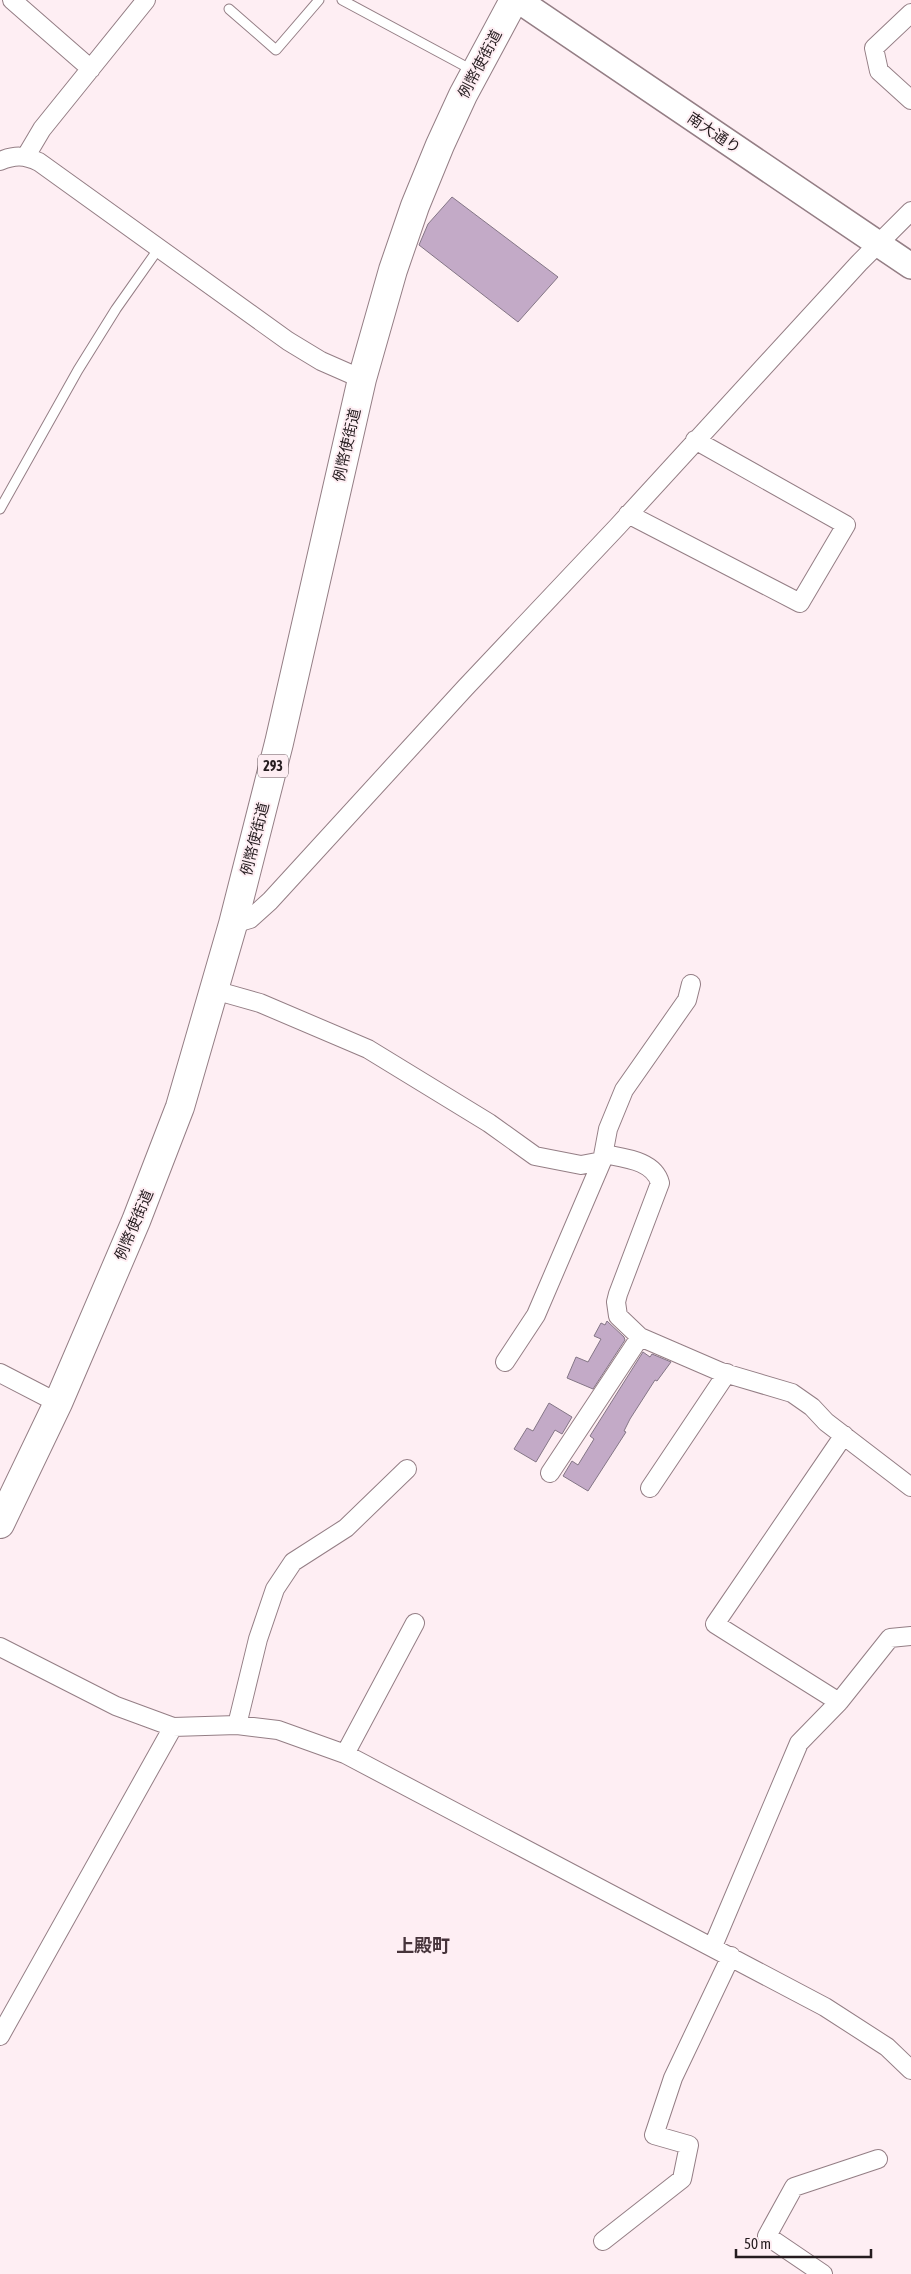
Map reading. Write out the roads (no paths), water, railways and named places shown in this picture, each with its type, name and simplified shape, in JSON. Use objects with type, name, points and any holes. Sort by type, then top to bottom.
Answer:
[{"type":"highway","name":"例幣使街道","points":[[0,1524],[58,1403],[158,1168],[180,1107],[233,924],[281,733],[362,379],[393,270],[415,206],[440,145],[514,0]]},
{"type":"street","points":[[12,0],[91,69]]},
{"type":"street","points":[[26,156],[42,129],[146,0]]},
{"type":"street","name":"南大通り","points":[[518,0],[911,266]]},
{"type":"street","points":[[911,13],[874,48],[879,71],[911,100]]},
{"type":"street","points":[[0,161],[12,156],[26,156],[39,162],[288,341],[321,361],[362,379]]},
{"type":"street","points":[[233,924],[250,919],[270,901],[695,440],[911,211]]},
{"type":"street","points":[[628,514],[800,603],[846,525],[695,440]]},
{"type":"street","points":[[505,1362],[536,1315],[603,1157],[608,1129],[624,1090],[687,1000],[692,984]]},
{"type":"street","points":[[214,990],[260,1003],[368,1049],[489,1123],[535,1156],[581,1165],[603,1157],[647,1166],[654,1171],[660,1183],[616,1302],[618,1316],[640,1337],[667,1351],[727,1373],[792,1392],[812,1407],[826,1422],[911,1487]]},
{"type":"street","points":[[550,1473],[640,1337]]},
{"type":"street","points":[[0,1373],[58,1403]]},
{"type":"street","points":[[650,1488],[727,1373]]},
{"type":"street","points":[[839,1702],[715,1624],[844,1435]]},
{"type":"street","points":[[237,1725],[258,1640],[276,1589],[293,1562],[346,1528],[407,1469]]},
{"type":"street","points":[[345,1754],[415,1622]]},
{"type":"street","points":[[713,1946],[799,1742],[839,1702],[890,1638],[911,1636]]},
{"type":"street","points":[[0,1647],[116,1706],[173,1727],[237,1725],[278,1730],[345,1754],[713,1946],[825,2007],[887,2047],[911,2070]]},
{"type":"street","points":[[0,2036],[173,1727]]},
{"type":"street","points":[[604,2241],[682,2179],[689,2145],[654,2135],[673,2078],[731,1956]]},
{"type":"street","points":[[823,2274],[767,2236],[794,2188],[878,2160]]},
{"type":"lane","points":[[229,9],[276,50],[319,0]]},
{"type":"lane","points":[[342,0],[476,72]]},
{"type":"lane","points":[[0,509],[92,347],[159,248]]},
{"type":"district","name":"上殿町","points":[[423,1946]]}]
